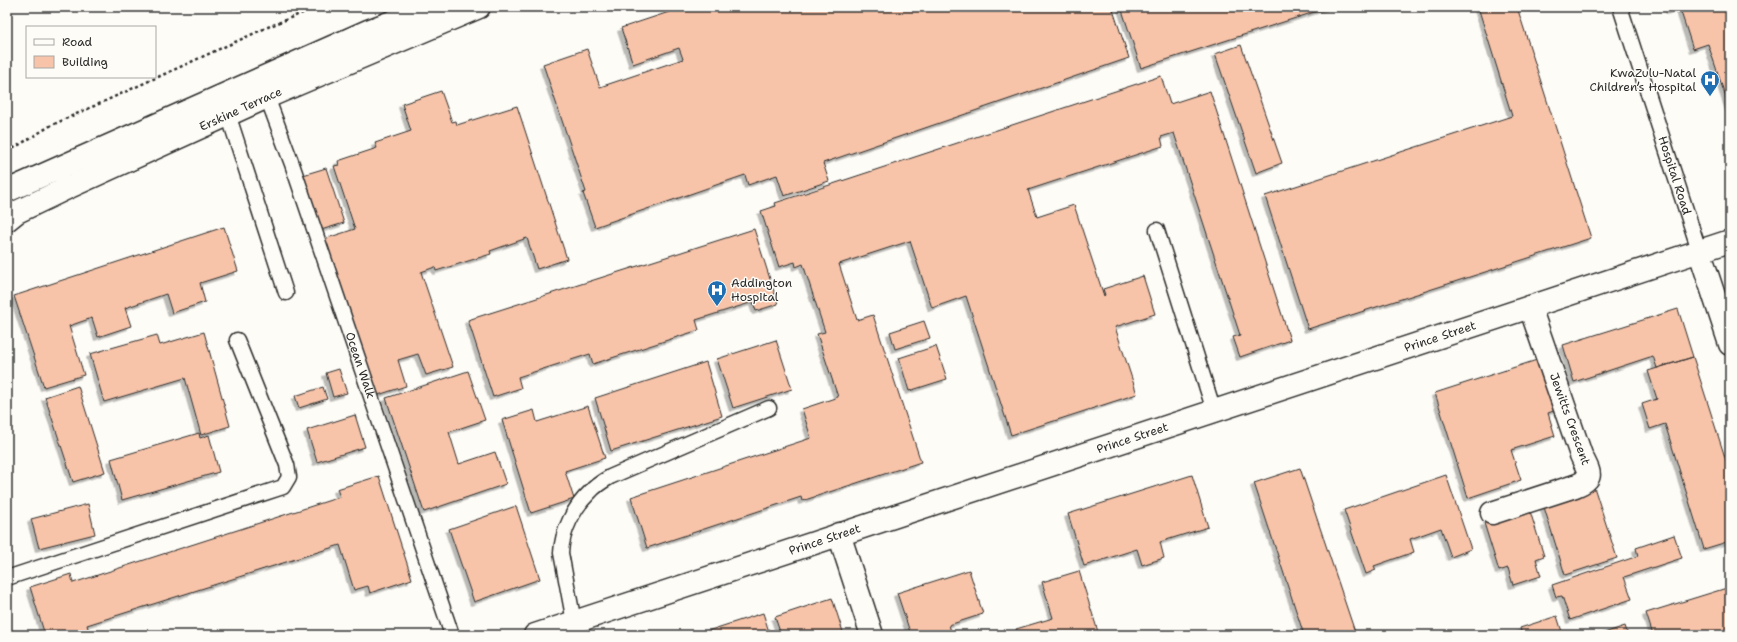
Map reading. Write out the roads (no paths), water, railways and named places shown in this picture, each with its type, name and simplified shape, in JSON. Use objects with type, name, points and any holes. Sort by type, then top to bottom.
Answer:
[{"type":"street","name":"Erskine Terrace","points":[[7,190],[368,31],[431,7]]},
{"type":"street","name":"Erskine Terrace","points":[[7,220],[17,212],[228,114],[479,7]]},
{"type":"street","name":"Prince Street","points":[[534,635],[576,628],[839,534],[1730,241]]},
{"type":"street","name":"Hospital Road","points":[[1699,250],[1730,344]]},
{"type":"street","name":"Jewitts Crescent","points":[[1492,513],[1575,486],[1587,481],[1589,478],[1589,473],[1581,455],[1530,306]]},
{"type":"street","points":[[839,534],[872,635]]},
{"type":"lane","name":"Hospital Road","points":[[1620,7],[1699,250]]},
{"type":"lane","name":"Ocean Walk","points":[[267,97],[292,164],[452,635]]},
{"type":"lane","points":[[228,114],[286,293]]},
{"type":"lane","points":[[1157,230],[1214,411]]},
{"type":"lane","points":[[7,578],[283,487],[289,477],[287,465],[237,340]]},
{"type":"lane","points":[[576,628],[561,553],[562,541],[572,516],[590,491],[610,477],[769,408]]},
{"type":"place","name":"KwaZulu-Natal Children’s Hospital","points":[[1710,97]]},
{"type":"place","name":"Addington Hospital","points":[[717,307]]}]
